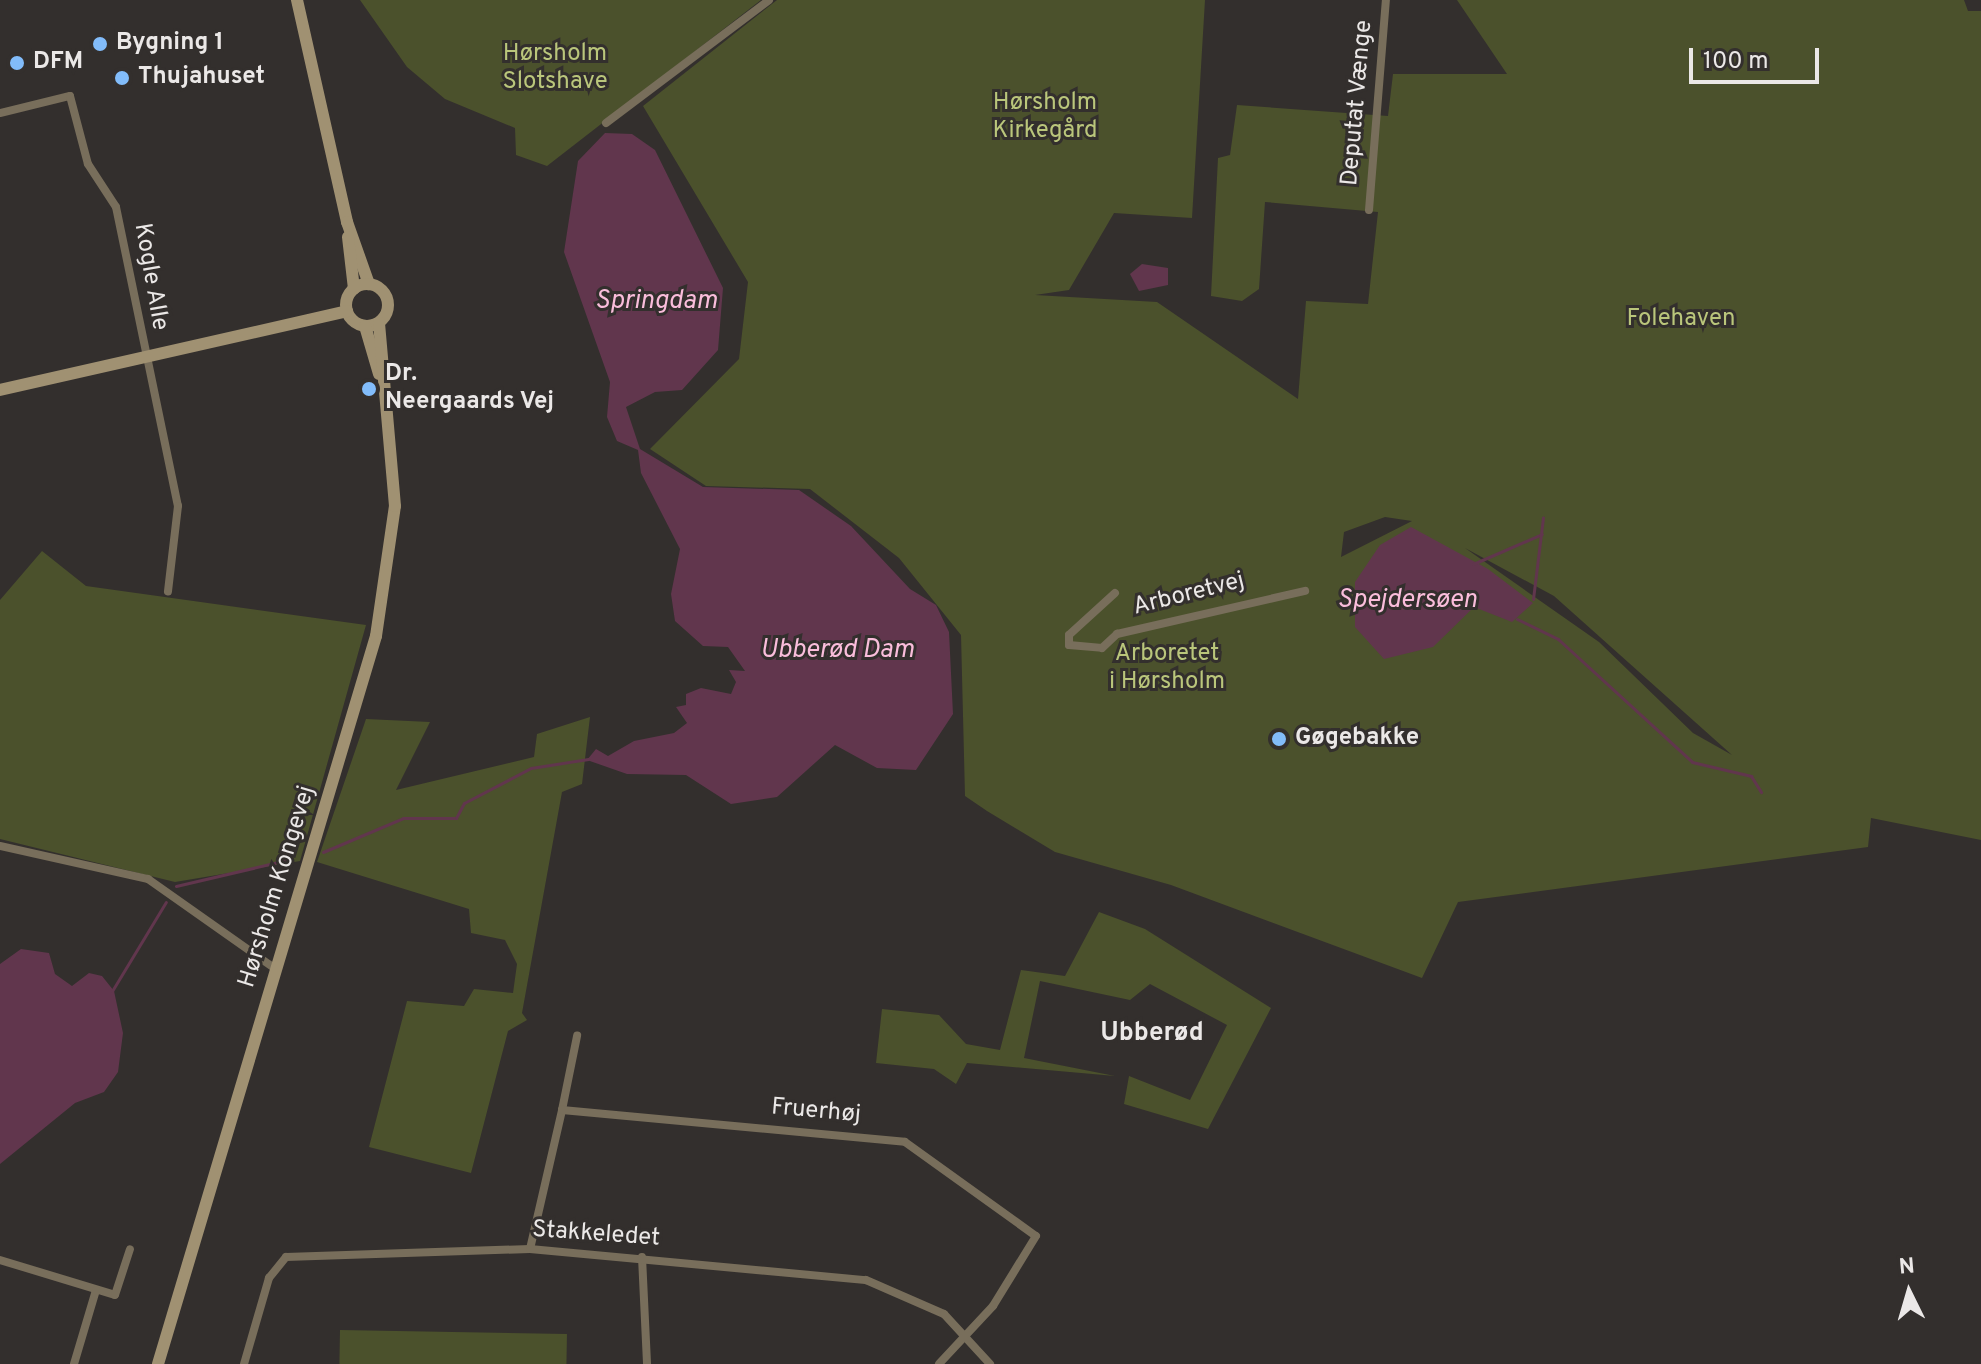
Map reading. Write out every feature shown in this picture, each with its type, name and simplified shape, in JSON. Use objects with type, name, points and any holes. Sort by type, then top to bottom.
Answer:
[{"type":"main road","points":[[297,0],[347,222],[354,289],[347,311]]},
{"type":"main road","points":[[347,222],[369,284],[388,300],[379,323],[365,326],[347,311]]},
{"type":"main road","points":[[354,289],[369,284]]},
{"type":"main road","points":[[0,390],[347,311]]},
{"type":"main road","name":"Hørsholm Kongevej","points":[[158,1364],[376,636],[395,506],[379,323]]},
{"type":"main road","name":"Hørsholm Kongevej","points":[[365,326],[389,415]]},
{"type":"street","points":[[606,123],[769,0]]},
{"type":"street","name":"Deputat Vænge","points":[[1369,210],[1386,0]]},
{"type":"street","name":"Kogle Alle","points":[[0,113],[70,96],[88,164],[120,221],[144,356]]},
{"type":"street","points":[[144,356],[178,506],[168,591]]},
{"type":"street","name":"Arboretvej","points":[[1115,593],[1074,629],[1069,645],[1102,648],[1117,634],[1305,591]]},
{"type":"street","points":[[0,846],[148,879],[277,970]]},
{"type":"street","points":[[530,1249],[577,1036]]},
{"type":"street","name":"Fruerhøj","points":[[562,1110],[905,1142],[1036,1236],[969,1337]]},
{"type":"street","points":[[0,1260],[115,1295],[130,1249]]},
{"type":"street","name":"Stakkeledet","points":[[244,1364],[269,1278],[286,1257],[530,1249],[866,1280],[915,1298],[969,1337],[990,1364]]},
{"type":"street","points":[[642,1257],[647,1364]]},
{"type":"street","points":[[74,1364],[96,1290]]},
{"type":"street","points":[[939,1364],[969,1337]]},
{"type":"green space","name":"Hørsholm Slotshave","points":[[360,0],[761,0],[547,166],[516,155],[515,128],[445,99],[407,67]]},
{"type":"green space","points":[[777,0],[1205,0],[1192,218],[1114,213],[1069,290],[1035,295],[1157,302],[1298,399],[1306,301],[1368,304],[1378,212],[1265,202],[1259,289],[1242,301],[1211,296],[1218,158],[1230,155],[1237,105],[1388,116],[1393,74],[1507,74],[1457,0],[1964,0],[1968,11],[1981,11],[1981,840],[1871,818],[1868,847],[1458,902],[1422,978],[1171,885],[1055,852],[965,796],[961,635],[899,558],[810,489],[706,486],[650,449],[739,359],[748,282],[643,106]],"holes":[[[1385,517],[1412,521],[1341,557],[1344,532]],[[1465,548],[1554,596],[1732,755],[1693,733],[1599,642]]]},
{"type":"green space","points":[[42,551],[86,586],[366,625],[300,861],[175,882],[0,839],[0,600]]},
{"type":"green space","points":[[590,717],[582,784],[562,792],[522,1013],[527,1020],[508,1031],[471,1173],[369,1147],[407,1001],[464,1006],[474,989],[513,993],[517,964],[505,940],[471,933],[469,909],[317,862],[366,719],[430,722],[396,790],[534,757],[537,734]]},
{"type":"green space","points":[[1099,912],[1145,929],[1271,1008],[1208,1129],[1124,1104],[1129,1076],[1190,1100],[1227,1025],[1150,984],[1130,1000],[1040,981],[1024,1058],[1115,1076],[967,1063],[956,1084],[934,1069],[876,1063],[882,1009],[939,1015],[966,1044],[1000,1050],[1021,970],[1065,976]]},
{"type":"green space","points":[[340,1330],[567,1334],[566,1364],[339,1364]]},
{"type":"water","name":"Ubberød Dam","points":[[605,133],[632,134],[655,150],[723,288],[718,350],[682,390],[655,392],[626,407],[640,449],[703,487],[799,490],[851,526],[910,589],[936,605],[949,632],[953,714],[916,770],[877,768],[835,745],[777,797],[731,804],[686,775],[627,774],[587,760],[596,749],[608,756],[634,741],[674,733],[687,723],[676,707],[686,705],[686,694],[701,688],[731,694],[736,682],[729,670],[745,671],[728,647],[703,646],[675,621],[671,594],[680,549],[641,473],[638,450],[617,441],[607,417],[610,382],[564,252],[578,161]]},
{"type":"water","points":[[1142,264],[1168,268],[1168,285],[1139,291],[1130,274]]},
{"type":"water","name":"Spejdersøen","points":[[1411,527],[1488,569],[1533,603],[1512,622],[1474,607],[1433,647],[1384,659],[1355,627],[1355,582],[1380,545]]},
{"type":"water","points":[[21,949],[49,953],[55,974],[72,986],[89,973],[102,976],[114,991],[123,1033],[118,1072],[104,1092],[75,1103],[0,1164],[0,964]]},
{"type":"waterway","points":[[1533,599],[1543,518]]},
{"type":"waterway","points":[[1473,564],[1542,534]]},
{"type":"waterway","points":[[1517,619],[1558,639],[1692,762],[1751,776],[1761,792]]},
{"type":"waterway","points":[[323,852],[403,818],[456,818],[464,803],[531,768],[588,759]]},
{"type":"waterway","points":[[176,886],[291,859]]},
{"type":"waterway","points":[[112,991],[166,902]]},
{"type":"place","name":"Bygning 1","points":[[100,44]]},
{"type":"place","name":"DFM","points":[[17,63]]},
{"type":"place","name":"Thujahuset","points":[[122,78]]},
{"type":"place","name":"Dr. Neergaards Vej","points":[[369,389]]},
{"type":"place","name":"Gøgebakke","points":[[1279,739]]},
{"type":"district","name":"Ubberød","points":[[1152,1034]]},
{"type":"park label","name":"Hørsholm Kirkegård","points":[[1045,118]]},
{"type":"park label","name":"Folehaven","points":[[1681,320]]},
{"type":"park label","name":"Arboretet i Hørsholm","points":[[1167,669]]},
{"type":"water label","name":"Springdam","points":[[656,302]]}]
